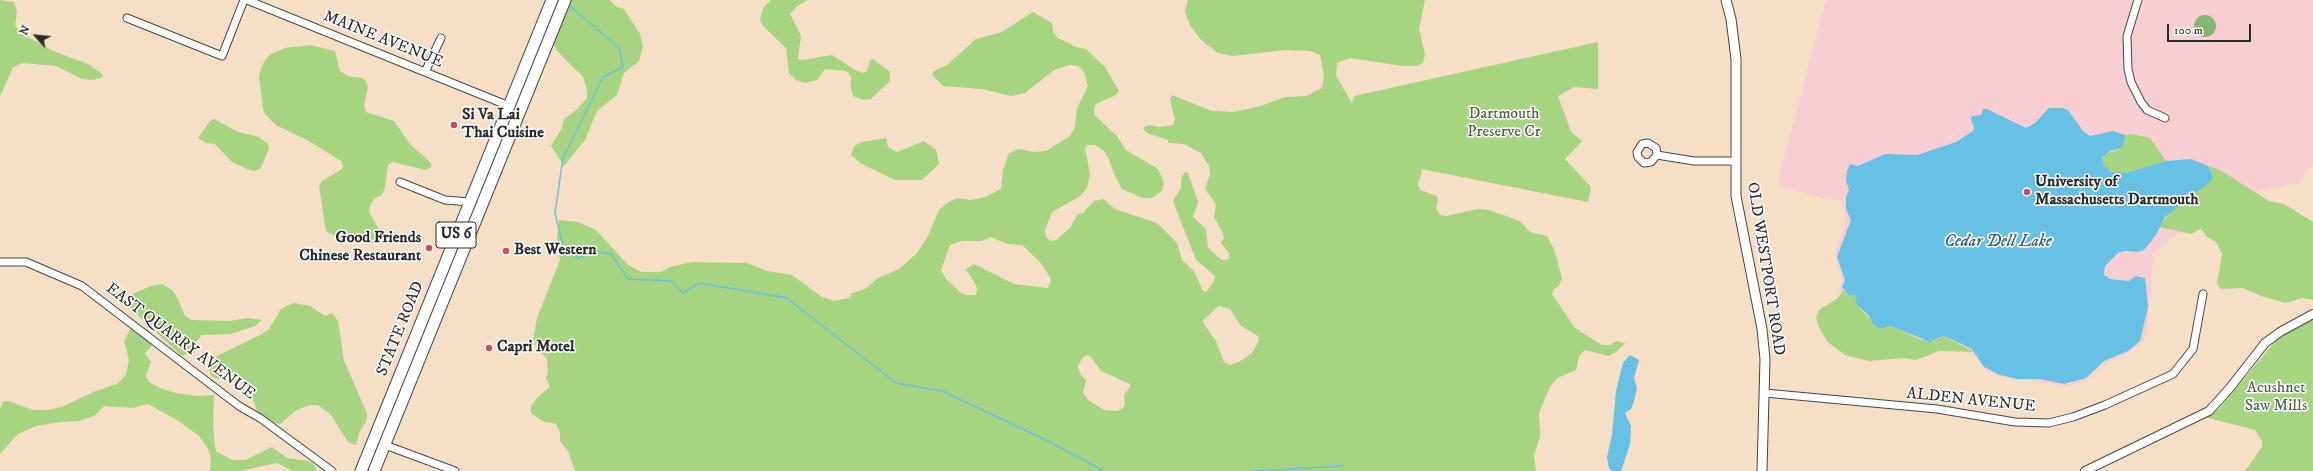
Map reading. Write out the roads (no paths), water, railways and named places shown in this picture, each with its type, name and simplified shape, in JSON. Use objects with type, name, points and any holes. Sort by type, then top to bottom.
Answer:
[{"type":"main road","name":"STATE ROAD","points":[[361,471],[552,0]]},
{"type":"main road","name":"STATE ROAD","points":[[374,471],[565,0]]},
{"type":"main road","name":"OLD WESTPORT ROAD","points":[[1726,0],[1735,54],[1737,205],[1764,339],[1765,393],[1762,471]]},
{"type":"street","points":[[127,18],[222,56],[246,0]]},
{"type":"street","name":"MAINE AVENUE","points":[[246,0],[509,106]]},
{"type":"street","points":[[2138,0],[2127,36],[2128,69],[2131,82],[2141,102],[2148,110],[2165,118]]},
{"type":"street","points":[[425,72],[441,38]]},
{"type":"street","points":[[1657,155],[1694,161],[1736,161]]},
{"type":"street","points":[[400,182],[445,200],[470,202]]},
{"type":"street","name":"EAST QUARRY AVENUE","points":[[0,262],[26,262],[82,286],[239,406],[260,418],[332,471]]},
{"type":"street","name":"ALDEN AVENUE","points":[[1765,393],[1943,410],[2015,422],[2049,423],[2073,417],[2105,405],[2173,374],[2193,349],[2203,294]]},
{"type":"street","points":[[430,301],[441,306]]},
{"type":"street","points":[[2085,471],[2208,411],[2229,389],[2265,343],[2280,332],[2313,314]]},
{"type":"street","points":[[383,416],[395,421]]},
{"type":"street","points":[[385,445],[455,471]]},
{"type":"water","name":"Cedar Dell Lake","points":[[2049,108],[2062,108],[2068,110],[2083,131],[2090,136],[2113,131],[2125,135],[2125,141],[2121,148],[2110,151],[2102,157],[2104,166],[2112,172],[2126,173],[2166,161],[2191,159],[2208,166],[2213,177],[2210,182],[2165,217],[2156,235],[2144,250],[2138,252],[2125,251],[2118,253],[2105,266],[2104,275],[2110,279],[2129,281],[2136,276],[2145,278],[2148,307],[2140,341],[2128,351],[2104,361],[2086,378],[2064,384],[2040,379],[2017,379],[2000,375],[1984,367],[1972,349],[1951,339],[1943,336],[1930,342],[1890,326],[1881,329],[1874,325],[1869,316],[1857,305],[1855,295],[1849,296],[1842,287],[1845,280],[1837,257],[1851,220],[1846,209],[1846,197],[1849,190],[1846,181],[1847,171],[1850,164],[1858,166],[1885,154],[1917,155],[1956,142],[1973,131],[1972,116],[1981,115],[1983,109],[1987,109],[2026,128],[2035,123]]},
{"type":"water","points":[[1630,355],[1639,360],[1634,378],[1637,388],[1634,401],[1631,409],[1625,413],[1631,426],[1630,444],[1621,471],[1612,471],[1609,468],[1607,457],[1612,435],[1616,391],[1623,363]]},
{"type":"waterway","points":[[570,6],[619,48],[623,67],[603,77],[563,158],[555,213],[564,250],[579,258],[593,251],[611,254],[628,279],[671,281],[683,293],[699,283],[787,298],[896,383],[942,391],[1048,441],[1104,471]]},
{"type":"waterway","points":[[1253,471],[1342,466]]},
{"type":"place","name":"Si Va Lai Thai Cuisine","points":[[454,125]]},
{"type":"place","name":"University of Massachusetts Dartmouth","points":[[2027,192]]},
{"type":"place","name":"Good Friends Chinese Restaurant","points":[[429,248]]},
{"type":"place","name":"Best Western","points":[[506,251]]},
{"type":"place","name":"Capri Motel","points":[[489,348]]},
{"type":"park label","name":"Dartmouth Preserve Cr","points":[[1504,124]]},
{"type":"park label","name":"Acushnet Saw Mills","points":[[2276,398]]}]
